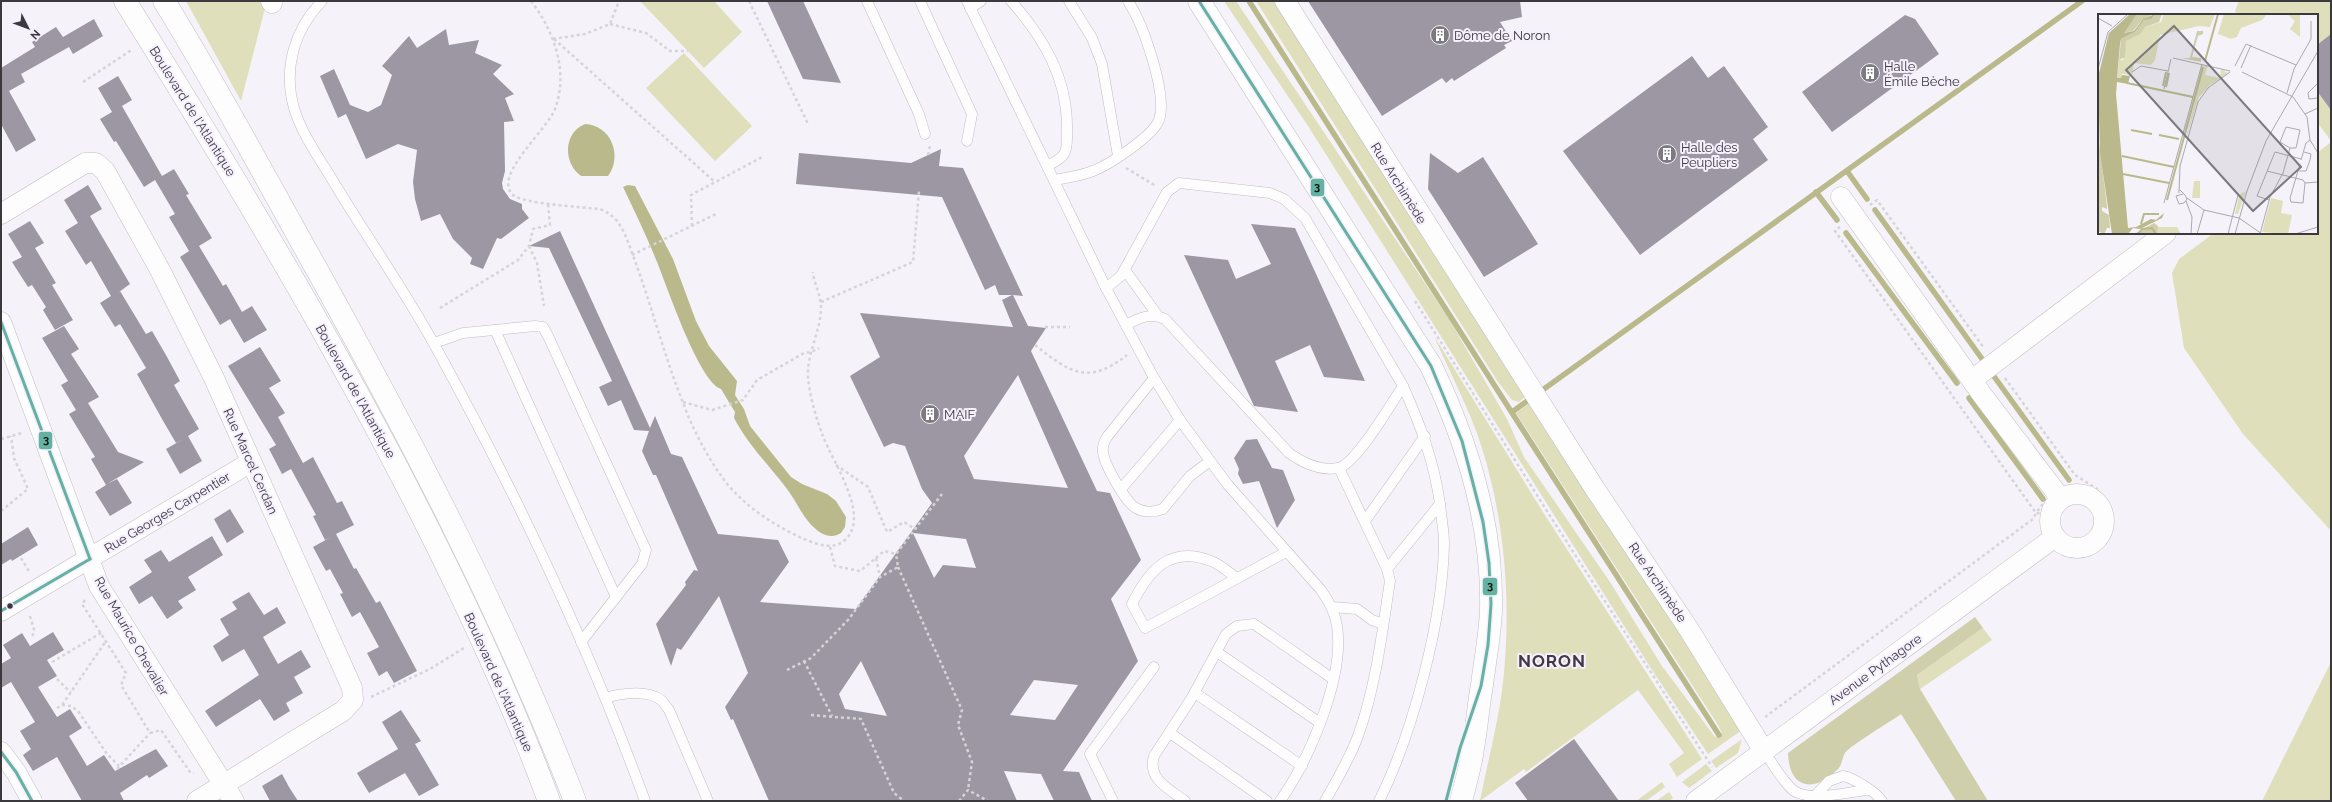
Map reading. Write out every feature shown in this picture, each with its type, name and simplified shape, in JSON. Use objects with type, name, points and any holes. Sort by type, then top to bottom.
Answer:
[{"type":"main road","name":"Boulevard de l'Atlantique","points":[[125,1],[208,133],[291,274],[406,483],[483,642],[549,801]]},
{"type":"main road","name":"Boulevard de l'Atlantique","points":[[164,1],[232,118],[386,393],[426,470],[510,644],[575,801]]},
{"type":"main road","points":[[1199,1],[1431,366],[1447,398],[1470,462],[1489,569],[1490,625],[1473,750],[1461,801]]},
{"type":"main road","points":[[1446,801],[1462,742],[1481,686]]},
{"type":"street","name":"Rue Archimède","points":[[1285,1],[1595,489],[1688,628],[1764,751]]},
{"type":"street","name":"Rue Marcel Cerdan","points":[[1,214],[85,163],[91,162],[101,166],[160,270],[214,378],[352,688],[353,700]]},
{"type":"street","points":[[1841,197],[1972,380],[2049,509],[2050,522],[2055,537],[2061,544],[2077,549],[2086,547],[2100,537],[2104,520],[2098,504],[2091,498],[2076,494],[2049,509]]},
{"type":"street","points":[[1972,380],[2165,234]]},
{"type":"street","name":"Rue Maurice Chevalier","points":[[1,322],[99,586],[234,801]]},
{"type":"street","name":"Rue Georges Carpentier","points":[[1,611],[251,462]]},
{"type":"street","name":"Avenue Pythagore","points":[[1696,801],[2055,537]]},
{"type":"street","points":[[199,800],[343,711],[353,700]]},
{"type":"street","points":[[1,752],[16,772],[32,801]]},
{"type":"street","points":[[1,774],[21,801]]},
{"type":"lane","points":[[322,1],[302,26],[294,48],[289,87],[295,110],[304,132],[348,207],[380,254],[434,343],[485,440],[534,540],[606,698],[645,801]]},
{"type":"lane","points":[[867,1],[919,114],[925,134]]},
{"type":"lane","points":[[920,1],[972,114],[967,141]]},
{"type":"lane","points":[[981,1],[968,4],[1106,288],[1154,378],[1180,420],[1210,461],[1286,552],[1321,590],[1332,606],[1337,628],[1337,654],[1333,679],[1320,722],[1302,766],[1280,801]]},
{"type":"lane","points":[[1011,1],[1041,40],[1055,64],[1063,87],[1067,106],[1067,147],[1061,158],[1047,166]]},
{"type":"lane","points":[[1069,1],[1092,38],[1102,64],[1115,158]]},
{"type":"lane","points":[[1054,180],[1094,171],[1149,134],[1156,126],[1160,110],[1154,63],[1144,32],[1128,1]]},
{"type":"lane","points":[[1106,288],[1116,283],[1125,270],[1167,192],[1179,183],[1270,193],[1295,208],[1305,218],[1403,386],[1425,436],[1434,469],[1440,504],[1444,543],[1432,636],[1403,745],[1391,778],[1379,801]]},
{"type":"lane","points":[[1125,270],[1158,316],[1177,330],[1289,453],[1312,466],[1339,468],[1348,463],[1358,453],[1403,386]]},
{"type":"lane","points":[[1126,325],[1149,316],[1158,316]]},
{"type":"lane","points":[[434,343],[463,333],[543,327],[646,550],[642,564],[581,642]]},
{"type":"lane","points":[[495,330],[616,597]]},
{"type":"lane","points":[[1154,378],[1107,437],[1103,445],[1104,459],[1130,504],[1143,511],[1158,511],[1168,504],[1190,476],[1210,461]]},
{"type":"lane","points":[[1121,489],[1180,420]]},
{"type":"lane","points":[[1365,521],[1425,436]]},
{"type":"lane","points":[[1325,801],[1358,737],[1368,705],[1390,581],[1387,569],[1339,468]]},
{"type":"lane","points":[[1387,569],[1440,504]]},
{"type":"lane","points":[[1237,578],[1212,561],[1184,555],[1163,562],[1143,581],[1132,604],[1145,628],[1286,552]]},
{"type":"lane","points":[[1332,606],[1357,609],[1372,620],[1383,624]]},
{"type":"lane","points":[[1185,801],[1164,786],[1152,772],[1151,763],[1195,693],[1231,629],[1250,623],[1265,630],[1333,679]]},
{"type":"lane","points":[[1217,652],[1320,722]]},
{"type":"lane","points":[[1112,801],[1090,754],[1154,667]]},
{"type":"lane","points":[[1195,693],[1302,766]]},
{"type":"lane","points":[[606,698],[624,694],[650,696],[660,700],[669,710],[708,801]]},
{"type":"lane","points":[[1170,733],[1267,801]]},
{"type":"lane","points":[[1764,751],[1794,791],[1802,795],[1814,797],[1868,790]]},
{"type":"lane","points":[[1814,797],[1829,782],[1843,776],[1855,780],[1873,792],[1882,801]]},
{"type":"path","points":[[531,1],[541,14],[553,39],[560,71],[556,108],[541,133],[527,148],[512,170],[508,181],[510,191],[518,199],[600,209],[609,213],[618,222],[625,234],[682,402],[713,464],[737,495],[787,530],[818,545],[830,547],[841,543],[847,538],[852,531],[855,521],[851,498],[822,434],[808,376],[818,330],[821,302],[813,272]]},
{"type":"path","points":[[610,24],[619,1]]},
{"type":"path","points":[[749,1],[808,124]]},
{"type":"path","points":[[553,39],[585,34],[610,24],[646,33],[670,51],[688,51]]},
{"type":"path","points":[[83,82],[149,39]]},
{"type":"path","points":[[553,39],[715,182]]},
{"type":"path","points":[[692,226],[691,195],[764,156]]},
{"type":"path","points":[[1115,158],[1167,192]]},
{"type":"path","points":[[821,302],[913,262],[919,191]]},
{"type":"path","points":[[1750,729],[2049,509],[1835,231],[1877,200],[2075,475],[2097,489],[2091,498]]},
{"type":"path","points":[[440,308],[518,260],[529,246],[534,229],[550,225],[548,203]]},
{"type":"path","points":[[632,255],[716,214]]},
{"type":"path","points":[[529,246],[537,263],[544,306]]},
{"type":"path","points":[[1414,299],[1552,519],[1722,782]]},
{"type":"path","points":[[1045,327],[1070,326]]},
{"type":"path","points":[[1035,345],[1063,367],[1089,373],[1111,368],[1137,347]]},
{"type":"path","points":[[682,402],[712,410],[743,400],[757,380],[804,353],[812,352],[818,348]]},
{"type":"path","points":[[1,511],[28,489],[14,458],[11,436]]},
{"type":"path","points":[[836,465],[868,487],[887,532],[904,522],[915,529]]},
{"type":"path","points":[[942,494],[896,554],[898,567],[962,710],[958,725],[972,762],[968,790],[959,801]]},
{"type":"path","points":[[830,547],[835,566],[860,571],[884,552],[896,554]]},
{"type":"path","points":[[21,558],[34,578]]},
{"type":"path","points":[[876,558],[880,577]]},
{"type":"path","points":[[787,670],[811,658],[848,620],[880,577],[898,567]]},
{"type":"path","points":[[86,596],[82,604],[126,673],[121,685],[150,733]]},
{"type":"path","points":[[27,610],[33,624],[32,640]]},
{"type":"path","points":[[52,662],[101,633]]},
{"type":"path","points":[[57,708],[62,705],[106,641]]},
{"type":"path","points":[[353,700],[381,694],[430,669],[468,646]]},
{"type":"path","points":[[804,661],[832,717]]},
{"type":"path","points":[[57,679],[71,692]]},
{"type":"path","points":[[62,705],[71,706],[81,715],[107,754],[119,766]]},
{"type":"path","points":[[811,715],[861,719],[894,793],[904,801]]},
{"type":"path","points":[[117,769],[150,733],[160,730],[190,772],[198,773],[199,782],[195,790],[199,800]]},
{"type":"path","points":[[968,790],[988,801]]},
{"type":"shaded area","points":[[186,1],[260,1],[265,8],[241,101]]},
{"type":"shaded area","points":[[640,1],[714,1],[742,32],[704,68]]},
{"type":"shaded area","points":[[1224,1],[1236,1],[1449,319],[1507,419],[1524,457],[1610,582],[1662,666],[1715,737],[1722,733],[1516,413],[1531,402],[1742,730],[1708,754],[1652,670],[1308,126]]},
{"type":"shaded area","points":[[1256,1],[1275,1],[1527,395],[1519,402],[1512,400],[1498,382]]},
{"type":"shaded area","points":[[2239,1],[2331,1],[2331,141],[2318,123],[2318,14],[2237,14],[2235,11]]},
{"type":"shaded area","points":[[684,53],[752,126],[715,161],[646,88]]},
{"type":"shaded area","points":[[585,124],[602,130],[612,143],[614,160],[608,176],[581,176],[571,164],[568,148],[569,141],[578,128]]},
{"type":"shaded area","points":[[2331,142],[2331,531],[2243,434],[2184,348],[2172,273],[2179,259],[2213,234],[2318,234],[2318,152]]},
{"type":"shaded area","points":[[628,185],[635,186],[673,259],[696,321],[709,346],[737,381],[735,395],[744,409],[750,426],[791,477],[802,484],[827,494],[836,501],[846,517],[845,527],[841,533],[834,536],[829,536],[821,533],[810,524],[787,489],[759,455],[740,428],[734,418],[735,412],[721,389],[712,383],[703,370],[684,332],[641,224],[623,187]]},
{"type":"shaded area","points":[[1434,336],[1543,512],[1702,759],[1677,777],[1669,764],[1684,753],[1638,690],[1526,772],[1524,769],[1480,801],[1502,691],[1506,630],[1505,568],[1497,507],[1482,448],[1466,406]]},
{"type":"shaded area","points":[[1975,617],[1983,628],[1917,675],[1920,689],[1988,801],[1956,801],[1901,714],[1849,749],[1845,753],[1839,767],[1829,777],[1821,782],[1812,784],[1805,784],[1798,781],[1789,765],[1788,753]]},
{"type":"shaded area","points":[[1983,628],[1992,640],[1920,689],[1917,675]]},
{"type":"shaded area","points":[[2331,662],[2331,801],[2262,801]]},
{"type":"shaded area","points":[[1742,739],[1738,753],[1716,768],[1711,761]]},
{"type":"shaded area","points":[[1706,764],[1712,771],[1689,788],[1682,782]]},
{"type":"shaded area","points":[[1662,782],[1665,787],[1646,801],[1636,801]]},
{"type":"shaded area","points":[[1669,792],[1673,798],[1669,801],[1656,801]]},
{"type":"building","points":[[767,1],[803,1],[841,83],[803,79]]},
{"type":"building","points":[[1308,1],[1520,1],[1522,17],[1500,22],[1512,41],[1504,45],[1506,48],[1454,81],[1452,78],[1446,83],[1442,78],[1382,116]]},
{"type":"building","name":"Halle Émile Bèche","points":[[1905,15],[1915,19],[1939,54],[1832,132],[1802,92]]},
{"type":"building","points":[[94,19],[103,36],[73,54],[69,47],[21,74],[25,82],[9,91],[36,140],[16,152],[1,124],[1,68],[35,47],[32,42],[56,27],[63,37]]},
{"type":"building","points":[[446,29],[449,45],[479,40],[475,53],[502,65],[493,74],[514,94],[505,98],[514,121],[504,122],[505,171],[502,183],[503,189],[510,199],[522,204],[522,209],[529,218],[501,239],[497,238],[483,269],[470,264],[472,258],[453,239],[440,214],[421,221],[415,199],[413,182],[417,150],[398,144],[366,159],[346,114],[338,118],[320,76],[334,69],[350,105],[368,112],[381,105],[392,75],[382,66],[409,36],[417,48]]},
{"type":"building","points":[[2331,34],[2331,110],[2318,92],[2318,44]]},
{"type":"building","name":"Halle des Peupliers","points":[[1692,56],[1708,78],[1724,66],[1768,127],[1753,139],[1768,160],[1640,255],[1563,151]]},
{"type":"building","points":[[118,76],[132,100],[122,106],[162,176],[174,169],[189,194],[186,195],[212,238],[199,246],[223,286],[226,284],[242,312],[252,306],[267,330],[244,343],[230,319],[220,325],[180,257],[189,251],[169,217],[175,214],[155,180],[144,187],[116,141],[114,142],[100,119],[112,112],[98,88]]},
{"type":"building","name":"MAIF","points":[[941,149],[939,166],[963,168],[1023,296],[1013,295],[1028,326],[1046,328],[1031,351],[1097,491],[1110,493],[1141,560],[1111,599],[1138,661],[1063,771],[1079,772],[1092,801],[1054,801],[1041,774],[1004,771],[1017,801],[769,801],[733,719],[731,720],[725,707],[748,673],[719,596],[681,650],[677,648],[671,666],[656,624],[686,585],[685,582],[694,570],[698,571],[656,475],[653,475],[642,451],[649,431],[634,430],[621,400],[608,406],[599,387],[612,381],[549,248],[529,246],[560,231],[650,428],[655,416],[671,454],[682,457],[718,534],[778,540],[789,562],[760,602],[856,609],[932,503],[922,489],[905,446],[893,443],[884,447],[850,376],[880,357],[860,313],[1013,327],[1002,300],[1012,295],[999,295],[995,285],[985,290],[942,197],[796,184],[799,153],[911,163]],"holes":[[[1018,375],[1068,488],[974,479],[964,456]],[[913,533],[966,539],[976,568],[943,565],[934,578]],[[861,661],[887,716],[845,709],[839,694]],[[1034,680],[1078,685],[1055,720],[1010,715]]]},
{"type":"building","points":[[1430,153],[1458,173],[1483,157],[1538,244],[1484,277],[1428,189]]},
{"type":"building","points":[[88,185],[102,209],[90,216],[130,284],[120,291],[146,334],[152,331],[166,355],[180,381],[174,385],[199,429],[188,436],[202,461],[180,474],[166,449],[185,438],[176,443],[162,419],[137,374],[146,368],[120,324],[115,327],[100,303],[111,296],[91,261],[86,265],[65,231],[78,223],[64,200]]},
{"type":"building","points":[[30,221],[44,243],[35,248],[56,283],[52,285],[73,320],[55,330],[43,310],[46,307],[32,285],[28,287],[12,262],[22,257],[8,234]]},
{"type":"building","points":[[1251,224],[1295,228],[1365,381],[1324,377],[1310,345],[1275,361],[1298,412],[1254,406],[1184,255],[1228,260],[1236,279],[1271,264]]},
{"type":"building","points":[[64,326],[79,349],[71,354],[99,397],[88,403],[118,452],[144,462],[107,484],[117,479],[132,503],[110,516],[95,492],[106,485],[91,459],[95,457],[69,414],[76,410],[61,385],[68,381],[42,338]]},
{"type":"building","points":[[260,347],[281,381],[269,388],[285,413],[278,417],[303,463],[313,457],[337,503],[342,501],[354,525],[336,534],[354,569],[356,568],[376,603],[380,601],[417,671],[394,683],[387,671],[379,676],[367,653],[379,647],[360,612],[352,617],[340,594],[343,593],[330,569],[326,571],[313,547],[331,537],[325,540],[313,516],[316,515],[291,469],[282,474],[269,449],[276,445],[228,366]]},
{"type":"building","points":[[1257,439],[1272,468],[1283,470],[1295,500],[1277,528],[1259,481],[1243,484],[1238,474],[1239,469],[1234,458],[1246,440]]},
{"type":"building","points":[[230,509],[244,532],[227,543],[214,519]]},
{"type":"building","points":[[28,527],[38,545],[12,561],[11,559],[1,565],[1,544]]},
{"type":"building","points":[[212,536],[223,555],[188,577],[196,590],[178,601],[183,608],[167,619],[152,596],[139,604],[129,587],[152,572],[144,560],[161,550],[169,562]]},
{"type":"building","points":[[249,592],[264,615],[277,607],[286,623],[263,637],[278,664],[301,650],[311,667],[294,677],[303,693],[286,703],[290,711],[274,721],[260,699],[216,727],[205,711],[259,675],[244,649],[222,662],[213,646],[229,635],[220,619],[237,609],[232,602]]},
{"type":"building","points":[[53,632],[64,650],[47,660],[57,676],[38,687],[57,717],[70,709],[82,728],[69,736],[87,766],[104,755],[115,771],[156,749],[168,766],[149,778],[147,775],[120,793],[124,801],[82,801],[57,757],[33,771],[23,755],[31,749],[20,731],[35,722],[11,682],[1,688],[1,664],[11,658],[3,645],[22,633],[30,646]]},
{"type":"building","points":[[401,710],[421,741],[415,744],[439,785],[419,796],[405,773],[369,793],[357,773],[398,749],[382,722]]},
{"type":"building","points":[[1574,739],[1619,801],[1528,801],[1515,783]]},
{"type":"building","points":[[282,774],[298,801],[270,801],[262,786]]},
{"type":"waterway","points":[[1249,1],[1719,735]]},
{"type":"waterway","points":[[1512,412],[2082,1]]},
{"type":"waterway","points":[[1847,171],[1867,199]]},
{"type":"waterway","points":[[1816,192],[1837,220]]},
{"type":"waterway","points":[[1875,210],[1985,363]]},
{"type":"waterway","points":[[1846,233],[1957,383]]},
{"type":"waterway","points":[[1993,375],[2069,480]]},
{"type":"waterway","points":[[1969,398],[2043,499]]},
{"type":"transit line","name":"3","points":[[1199,1],[1431,366],[1462,441],[1483,522],[1489,563],[1491,604],[1488,645],[1481,686],[1460,748],[1446,801]]},
{"type":"transit line","name":"3","points":[[1,322],[90,559]]},
{"type":"transit line","name":"3","points":[[1,611],[90,559]]},
{"type":"transit line","name":"3","points":[[1,752],[16,772],[32,801]]},
{"type":"place","name":"Dôme de Noron","points":[[1440,35]]},
{"type":"place","name":"Halle Émile Bèche","points":[[1870,73]]},
{"type":"place","name":"Halle des Peupliers","points":[[1667,154]]},
{"type":"place","name":"MAIF","points":[[930,414]]},
{"type":"district","name":"NORON","points":[[1552,661]]}]
